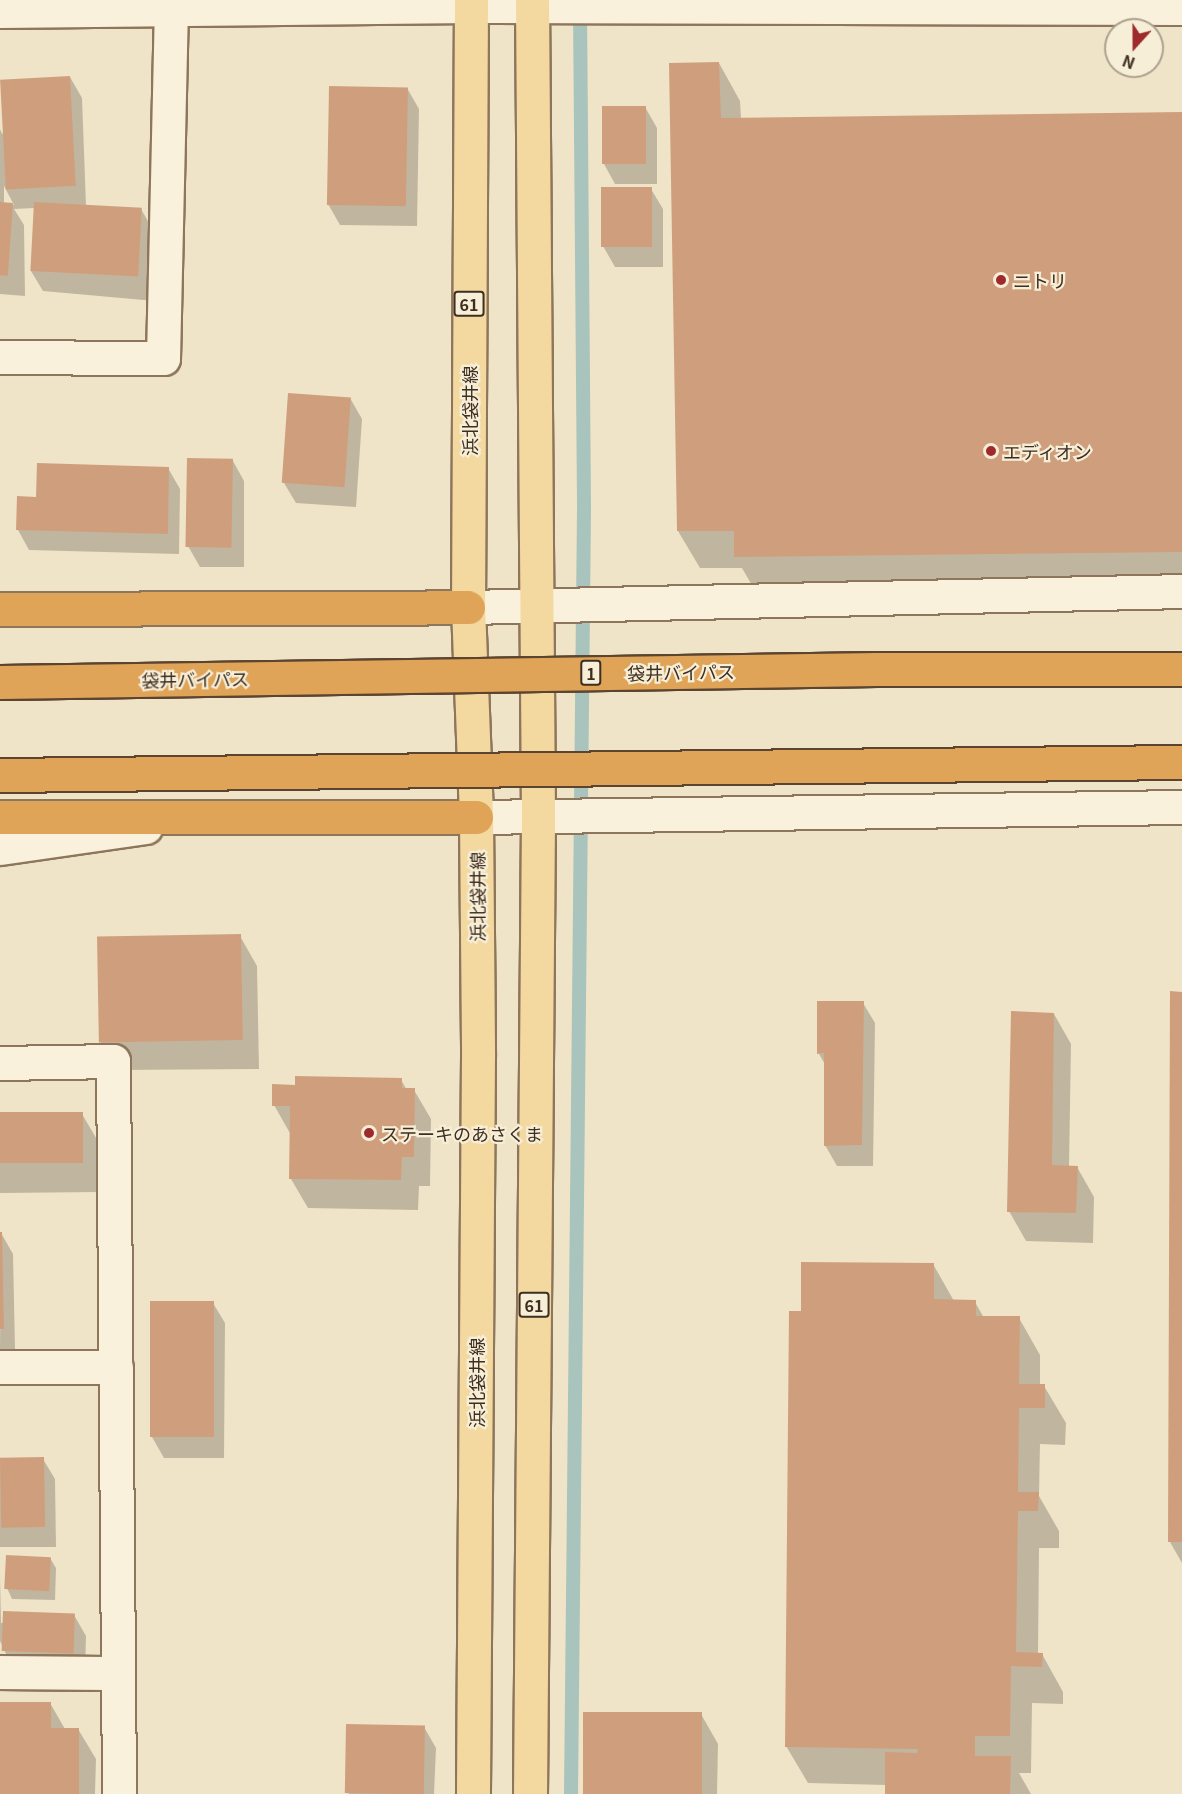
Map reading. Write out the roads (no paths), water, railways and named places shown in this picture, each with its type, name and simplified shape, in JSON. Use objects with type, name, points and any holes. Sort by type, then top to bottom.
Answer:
[{"type":"highway","points":[[0,609],[468,607]]},
{"type":"highway","name":"袋井バイパス","points":[[0,682],[877,669],[1182,669]]},
{"type":"highway","points":[[0,775],[1182,762]]},
{"type":"highway","points":[[0,817],[476,817]]},
{"type":"main road","name":"浜北袋井線","points":[[471,3],[468,607],[476,817],[473,1794]]},
{"type":"main road","name":"61","points":[[530,1794],[538,816],[534,605],[532,3]]},
{"type":"street","points":[[0,11],[170,5],[471,3],[1182,8]]},
{"type":"street","points":[[0,357],[163,358],[170,5]]},
{"type":"street","points":[[468,607],[1182,591]]},
{"type":"street","points":[[476,817],[1182,807]]},
{"type":"street","points":[[0,848],[203,818]]},
{"type":"street","points":[[0,1063],[113,1061],[119,1794]]},
{"type":"street","points":[[0,1367],[116,1367]]},
{"type":"street","points":[[0,1672],[118,1673]]},
{"type":"waterway","points":[[571,1794],[584,505],[580,5]]},
{"type":"place","name":"ニトリ","points":[[1001,280]]},
{"type":"place","name":"エディオン","points":[[991,451]]},
{"type":"place","name":"ステーキのあさくま","points":[[369,1133]]}]
